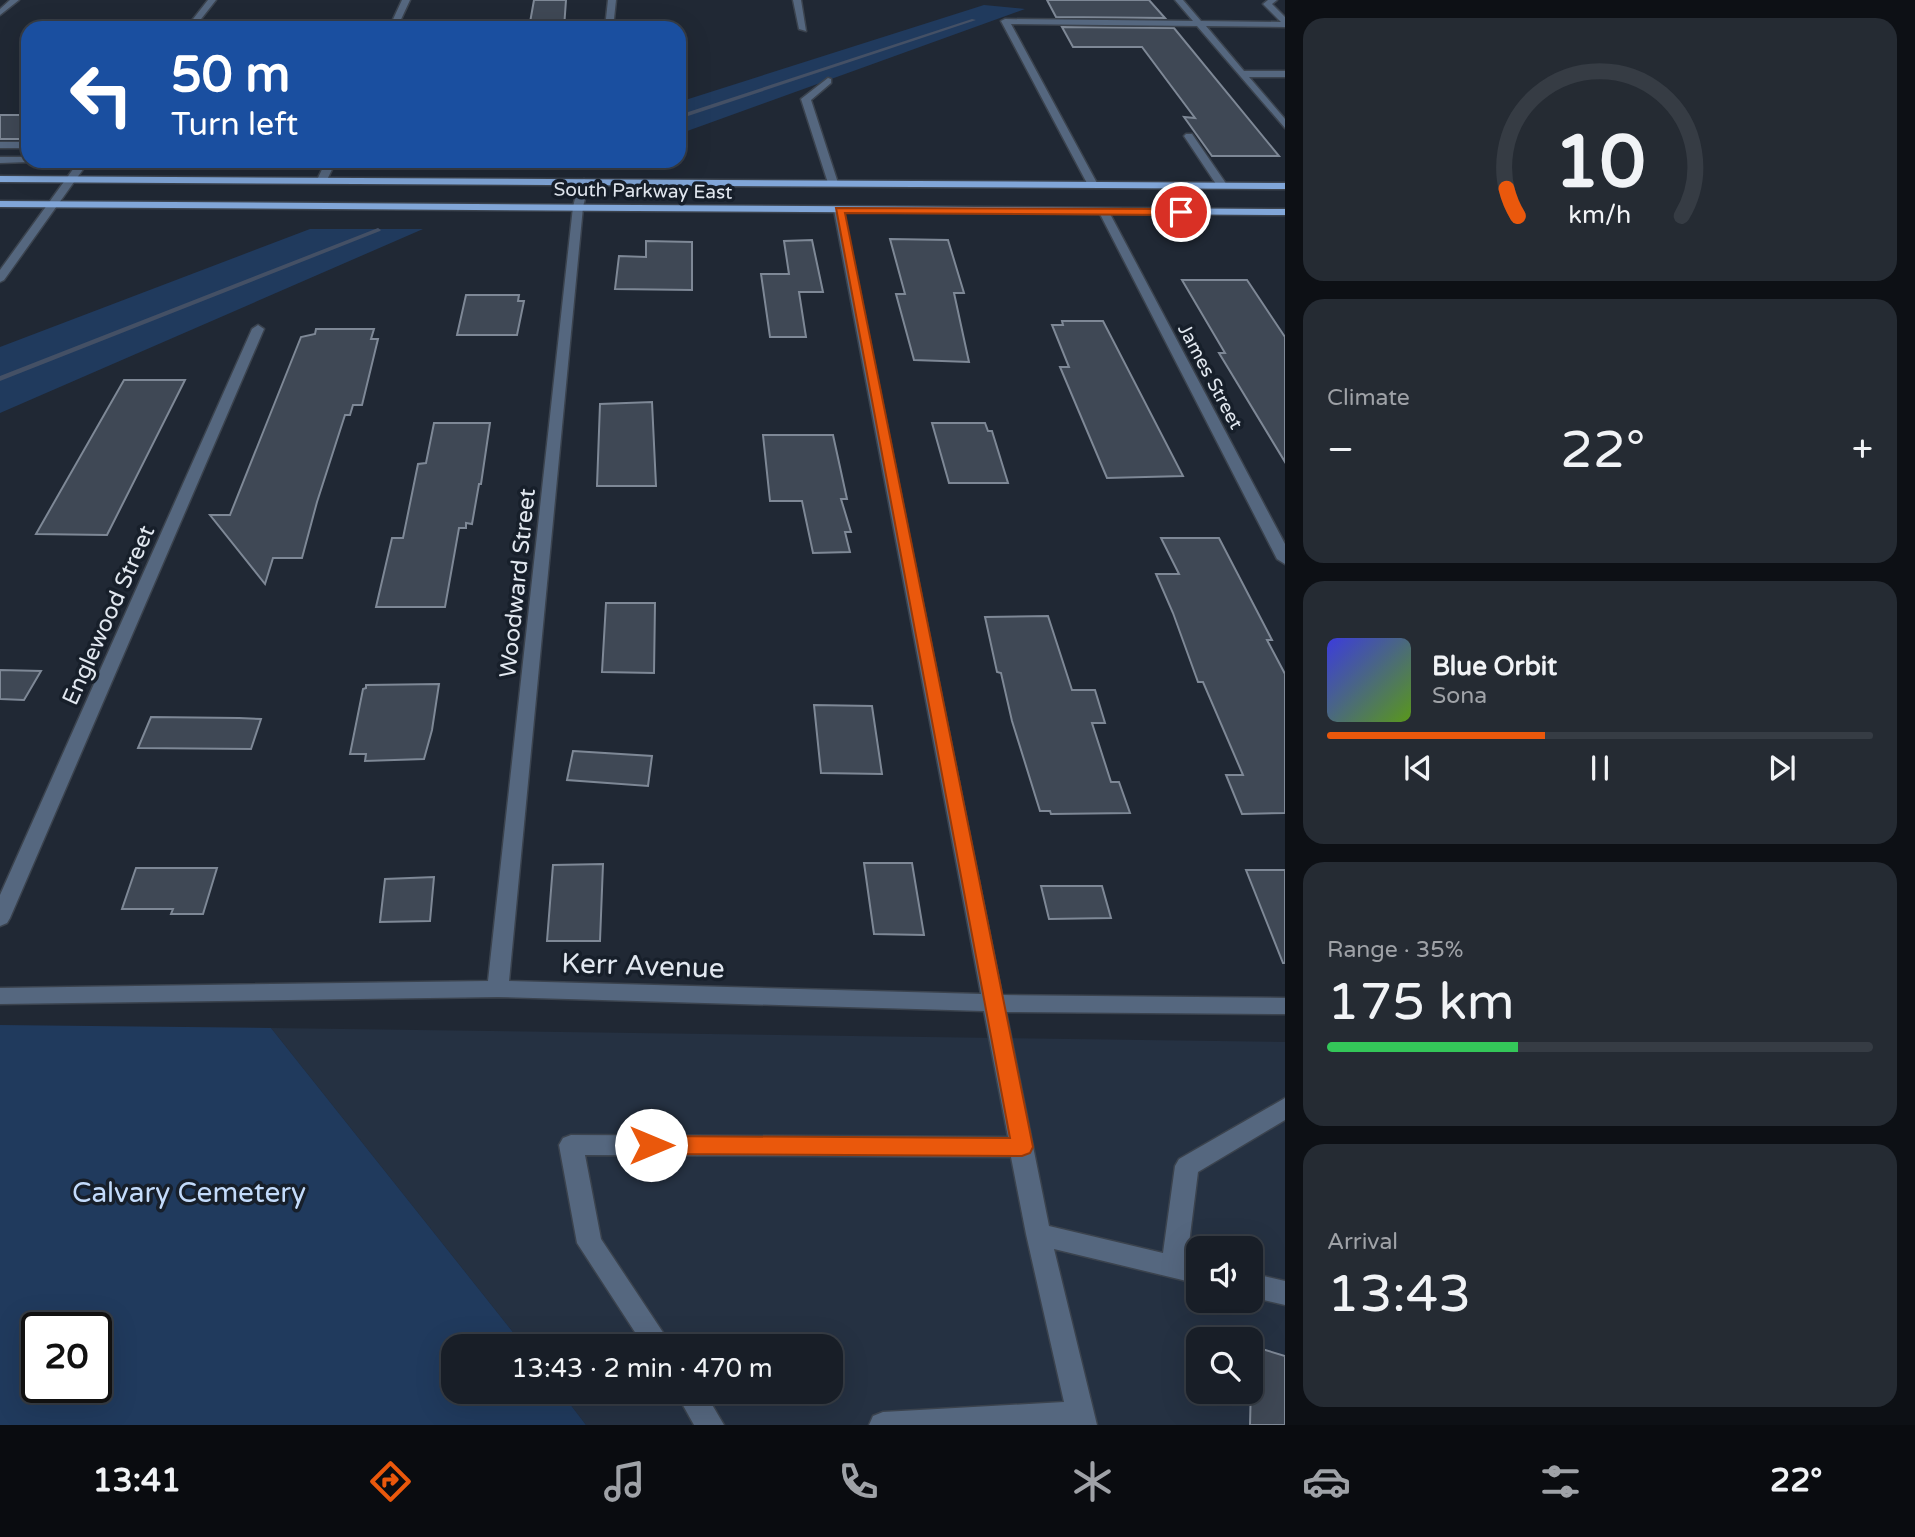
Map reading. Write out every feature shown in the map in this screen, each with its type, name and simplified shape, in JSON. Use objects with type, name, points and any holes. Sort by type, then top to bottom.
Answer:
[{"type":"main road","name":"South Parkway East","points":[[0,179],[1285,186]]},
{"type":"main road","name":"South Parkway East","points":[[0,204],[1285,212]]},
{"type":"street","points":[[0,13],[15,0]]},
{"type":"street","points":[[196,21],[212,0]]},
{"type":"street","points":[[396,21],[406,0]]},
{"type":"street","points":[[610,21],[612,0]]},
{"type":"street","points":[[797,0],[803,29]]},
{"type":"street","points":[[1179,0],[1285,125]]},
{"type":"street","points":[[1273,0],[1267,4],[1284,21]]},
{"type":"street","points":[[1093,185],[1005,22],[1284,21]]},
{"type":"street","points":[[1242,75],[1285,74]]},
{"type":"street","points":[[828,81],[806,99],[833,183]]},
{"type":"street","points":[[1189,136],[1222,186]]},
{"type":"street","points":[[0,145],[21,145]]},
{"type":"street","points":[[1,161],[21,160]]},
{"type":"street","points":[[0,278],[78,168]]},
{"type":"street","points":[[322,180],[328,168]]},
{"type":"street","name":"Woodward Street","points":[[498,989],[578,207],[584,181]]},
{"type":"street","points":[[839,210],[1038,1234],[1082,1419],[883,1425]]},
{"type":"street","name":"James Street","points":[[1104,212],[1285,559]]},
{"type":"street","name":"Englewood Street","points":[[0,918],[258,329]]},
{"type":"street","name":"Kerr Avenue","points":[[0,996],[498,989],[995,1002],[1285,1006]]},
{"type":"street","points":[[1174,1267],[1187,1166],[1285,1108]]},
{"type":"street","points":[[651,1334],[589,1244],[571,1145],[1022,1147]]},
{"type":"street","points":[[1038,1234],[1186,1270]]},
{"type":"street","points":[[1263,1288],[1285,1293]]},
{"type":"street","points":[[696,1404],[710,1425]]},
{"type":"shaded area","points":[[271,1028],[1285,1042],[1285,1425],[586,1425],[570,1404],[843,1404],[843,1334],[514,1334]]},
{"type":"green space","points":[[984,5],[1025,9],[686,131],[686,100]]},
{"type":"green space","points":[[468,168],[584,168],[578,170],[465,169]]},
{"type":"green space","points":[[310,229],[423,229],[0,413],[0,347]]},
{"type":"green space","name":"Calvary Cemetery","points":[[0,1025],[271,1028],[514,1334],[441,1334],[441,1404],[570,1404],[586,1425],[0,1425]]},
{"type":"building","points":[[534,0],[566,0],[564,21],[530,21]]},
{"type":"building","points":[[1047,0],[1149,0],[1165,18],[1056,17]]},
{"type":"building","points":[[1062,27],[1174,28],[1279,156],[1212,156],[1184,117],[1195,118],[1142,47],[1073,47]]},
{"type":"building","points":[[0,115],[21,115],[21,139],[0,139]]},
{"type":"building","points":[[890,239],[948,240],[964,293],[954,293],[969,362],[914,360],[896,294],[905,294]]},
{"type":"building","points":[[812,240],[823,292],[799,292],[806,337],[770,337],[761,274],[789,274],[784,241]]},
{"type":"building","points":[[646,241],[692,242],[692,290],[615,289],[619,256],[646,257]]},
{"type":"building","points":[[1182,280],[1247,280],[1285,337],[1285,462],[1219,353],[1225,353]]},
{"type":"building","points":[[466,295],[519,295],[518,301],[524,301],[517,335],[457,335]]},
{"type":"building","points":[[1062,321],[1103,321],[1183,476],[1107,478],[1060,367],[1069,367],[1052,325],[1063,325]]},
{"type":"building","points":[[316,329],[374,329],[371,339],[378,339],[362,405],[353,405],[350,415],[345,415],[302,558],[273,558],[265,584],[210,515],[230,515],[301,337],[315,334]]},
{"type":"building","points":[[124,380],[185,380],[107,535],[36,534]]},
{"type":"building","points":[[652,402],[656,486],[597,486],[600,404]]},
{"type":"building","points":[[434,423],[490,423],[472,524],[466,523],[466,528],[459,528],[445,607],[376,607],[392,538],[403,538],[418,464],[426,463]]},
{"type":"building","points":[[932,423],[985,423],[988,431],[992,431],[1008,483],[949,483]]},
{"type":"building","points":[[763,435],[833,435],[847,499],[841,499],[851,532],[845,532],[850,552],[813,553],[802,501],[770,501]]},
{"type":"building","points":[[1161,538],[1219,538],[1272,640],[1267,640],[1285,674],[1285,813],[1242,814],[1226,775],[1243,775],[1203,682],[1198,682],[1156,574],[1179,574]]},
{"type":"building","points":[[606,603],[655,603],[654,673],[602,672]]},
{"type":"building","points":[[1048,616],[1072,690],[1095,690],[1105,723],[1092,723],[1111,782],[1119,782],[1130,813],[1051,814],[1050,811],[1040,811],[1012,721],[1001,673],[997,672],[985,617]]},
{"type":"building","points":[[0,670],[41,671],[24,700],[0,699]]},
{"type":"building","points":[[439,684],[432,730],[424,759],[365,761],[366,754],[350,754],[366,685]]},
{"type":"building","points":[[814,705],[872,706],[882,774],[821,773]]},
{"type":"building","points":[[151,717],[261,719],[251,749],[138,748]]},
{"type":"building","points":[[573,751],[652,756],[648,786],[567,780]]},
{"type":"building","points":[[864,863],[912,863],[924,935],[874,934]]},
{"type":"building","points":[[603,864],[600,941],[547,941],[553,865]]},
{"type":"building","points":[[136,868],[217,868],[203,914],[171,914],[173,909],[122,909]]},
{"type":"building","points":[[1246,870],[1285,870],[1285,963],[1283,963]]},
{"type":"building","points":[[434,877],[430,921],[380,922],[385,879]]},
{"type":"building","points":[[1041,886],[1102,886],[1111,918],[1049,919]]},
{"type":"building","points":[[1263,1349],[1285,1356],[1285,1425],[1250,1425],[1251,1404],[1263,1404]]},
{"type":"waterway","points":[[686,115],[974,20]]},
{"type":"waterway","points":[[0,379],[378,230]]},
{"type":"route","points":[[651,1145],[1022,1147],[839,210],[1181,212]]}]
